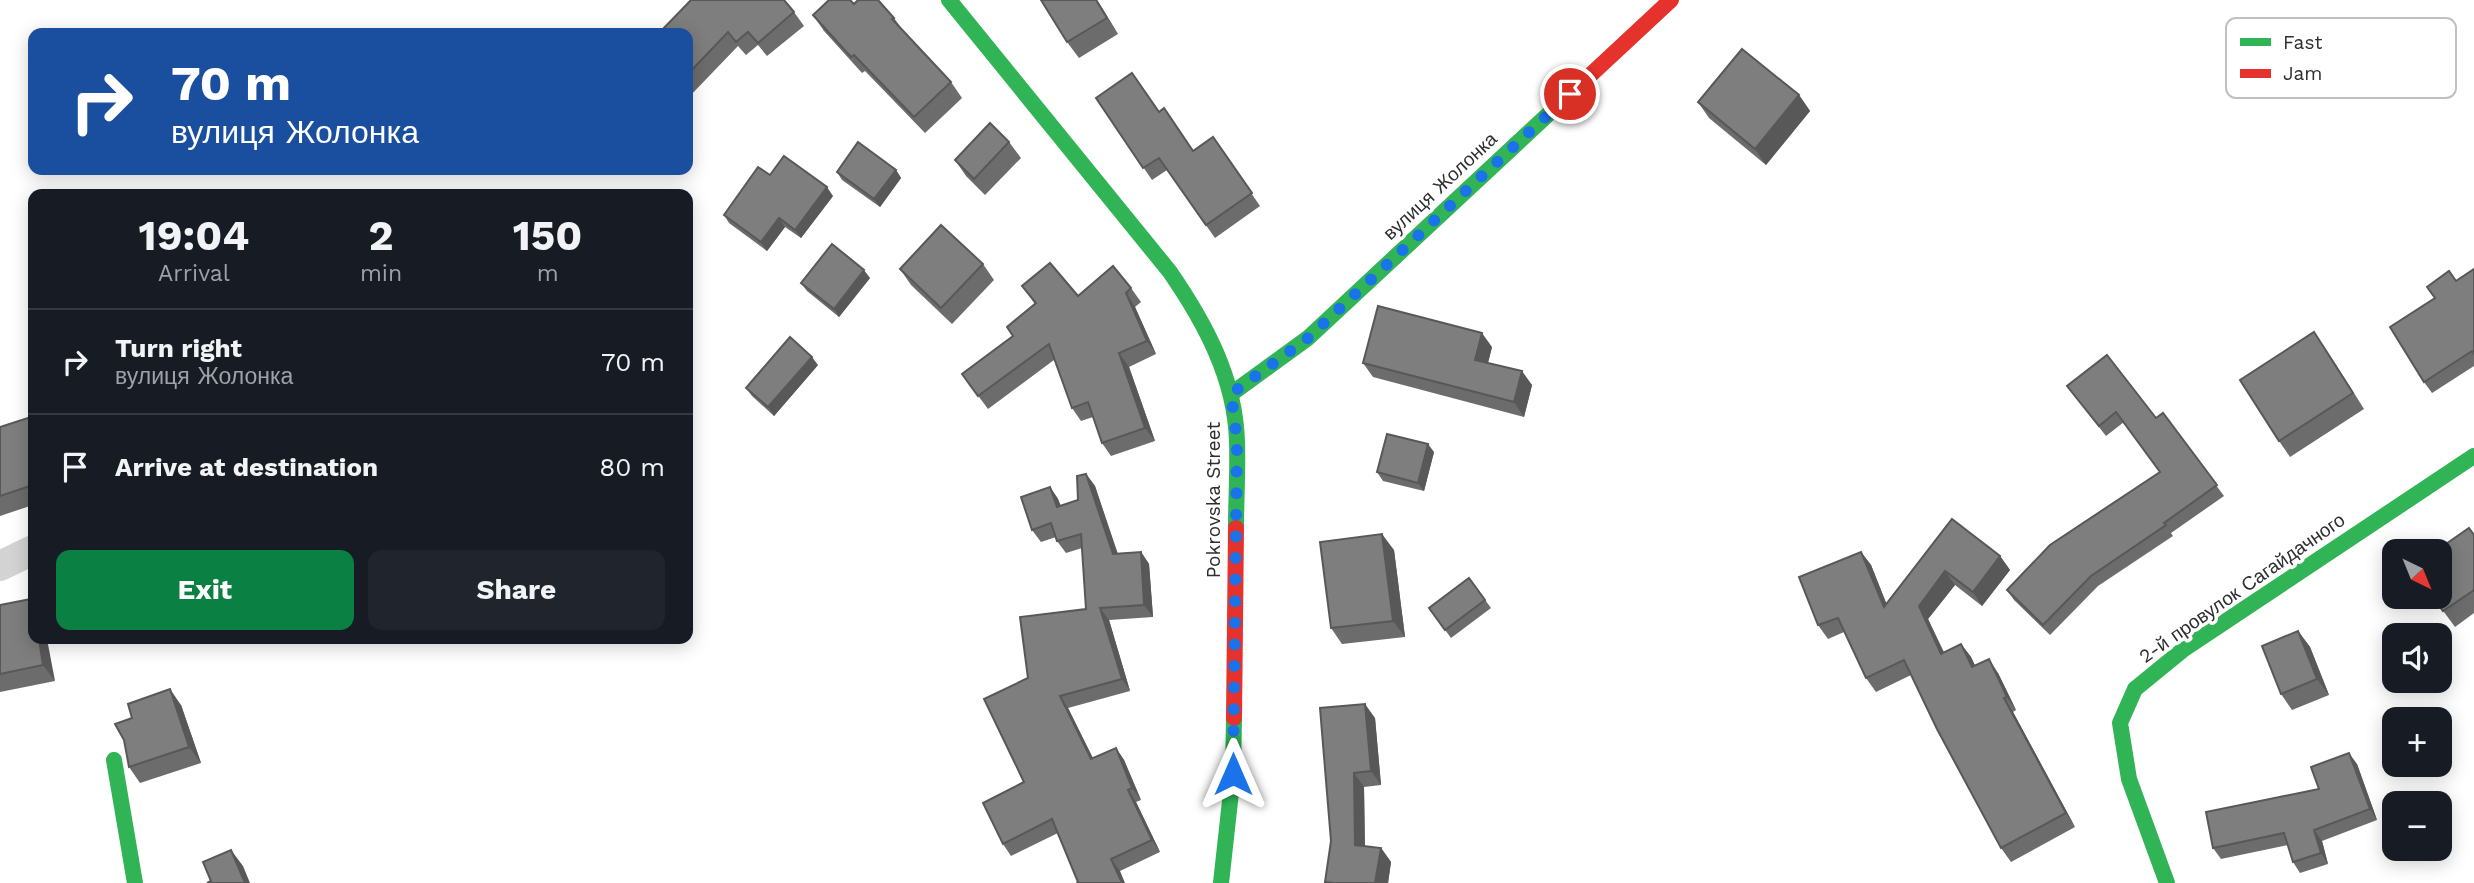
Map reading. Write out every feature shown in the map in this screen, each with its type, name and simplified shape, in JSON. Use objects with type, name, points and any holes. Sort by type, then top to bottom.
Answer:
[{"type":"street","name":"Pokrovska Street","points":[[949,0],[1170,272],[1194,307],[1216,351],[1231,394],[1237,440],[1233,774],[1221,883]]},
{"type":"street","name":"вулиця Жолонка","points":[[1231,394],[1308,338],[1671,0]]},
{"type":"street","name":"2-й провулок Сагайдачного","points":[[2166,883],[2129,779],[2120,723],[2135,689],[2184,649],[2474,456]]},
{"type":"street","points":[[0,566],[28,552]]},
{"type":"street","points":[[114,760],[135,883]]},
{"type":"building","points":[[691,0],[784,0],[794,12],[758,43],[748,32],[736,42],[728,32],[693,69],[693,28],[664,28]]},
{"type":"building","points":[[829,0],[850,0],[854,4],[858,0],[878,0],[894,18],[892,19],[951,82],[914,117],[854,55],[851,57],[813,15]]},
{"type":"building","points":[[1041,0],[1096,0],[1107,18],[1067,42]]},
{"type":"building","points":[[1742,49],[1799,95],[1755,149],[1698,102]]},
{"type":"building","points":[[1132,73],[1159,112],[1164,108],[1193,151],[1213,137],[1252,193],[1206,225],[1159,158],[1143,168],[1096,98]]},
{"type":"building","points":[[990,123],[1009,142],[974,179],[955,160]]},
{"type":"building","points":[[858,142],[896,170],[874,199],[837,172]]},
{"type":"building","points":[[784,156],[827,187],[795,230],[779,218],[761,242],[724,215],[758,167],[770,175]]},
{"type":"building","points":[[941,225],[983,264],[941,308],[900,269]]},
{"type":"building","points":[[832,244],[864,270],[834,309],[801,283]]},
{"type":"building","points":[[1050,263],[1078,296],[1113,266],[1131,288],[1126,293],[1147,341],[1119,353],[1145,428],[1102,443],[1088,402],[1072,408],[1049,344],[978,396],[962,374],[1013,336],[1007,327],[1036,303],[1022,286]]},
{"type":"building","points":[[2474,269],[2474,354],[2472,351],[2424,382],[2390,327],[2435,298],[2427,287],[2449,271],[2456,281]]},
{"type":"building","points":[[1378,306],[1482,333],[1475,360],[1522,371],[1514,402],[1363,363]]},
{"type":"building","points":[[2314,332],[2353,393],[2279,441],[2240,380]]},
{"type":"building","points":[[790,337],[812,357],[768,407],[746,388]]},
{"type":"building","points":[[2107,355],[2156,418],[2163,413],[2217,485],[2164,523],[2166,525],[2091,576],[2043,625],[2007,590],[2050,545],[2160,472],[2116,412],[2099,426],[2067,386]]},
{"type":"building","points":[[28,418],[28,487],[0,496],[0,427]]},
{"type":"building","points":[[1387,434],[1428,444],[1418,483],[1377,472]]},
{"type":"building","points":[[1086,474],[1113,554],[1141,552],[1144,605],[1100,608],[1122,679],[1060,696],[1091,759],[1116,748],[1132,788],[1128,790],[1152,840],[1111,859],[1122,883],[1077,883],[1052,819],[1003,844],[983,803],[1024,782],[984,699],[1028,678],[1020,617],[1086,609],[1081,534],[1057,541],[1051,523],[1032,530],[1021,497],[1050,487],[1057,507],[1078,500],[1077,476]]},
{"type":"building","points":[[1952,519],[2000,556],[1973,592],[1945,571],[1919,606],[1941,654],[1961,644],[1972,667],[1989,659],[2007,697],[2004,698],[2066,813],[2001,848],[1937,729],[1904,660],[1866,678],[1838,618],[1818,625],[1799,577],[1861,552],[1884,607]]},
{"type":"building","points":[[2469,528],[2474,535],[2474,590],[2452,605],[2452,540]]},
{"type":"building","points":[[1382,534],[1393,621],[1331,628],[1320,542]]},
{"type":"building","points":[[1469,578],[1485,600],[1445,630],[1429,608]]},
{"type":"building","points":[[28,600],[28,644],[40,644],[43,665],[0,674],[0,605]]},
{"type":"building","points":[[2298,631],[2317,679],[2281,694],[2262,646]]},
{"type":"building","points":[[170,689],[189,747],[129,767],[124,740],[115,724],[132,718],[128,704]]},
{"type":"building","points":[[1365,704],[1371,771],[1354,773],[1355,845],[1381,848],[1375,883],[1325,882],[1331,841],[1320,708]]},
{"type":"building","points":[[2349,753],[2370,809],[2314,830],[2321,853],[2293,862],[2284,833],[2213,848],[2206,812],[2319,789],[2311,767]]},
{"type":"building","points":[[231,850],[245,883],[207,883],[211,881],[203,862]]},
{"type":"traffic: fast","points":[[949,0],[1170,272],[1206,331],[1224,373],[1235,418],[1236,528]]},
{"type":"traffic: fast","points":[[1231,394],[1308,338],[1555,108]]},
{"type":"traffic: fast","points":[[2167,883],[2129,779],[2120,723],[2135,689],[2184,649],[2474,456]]},
{"type":"traffic: fast","points":[[1221,883],[1233,774],[1234,718]]},
{"type":"traffic: fast","points":[[114,760],[135,883]]},
{"type":"traffic: jam","points":[[1555,108],[1671,0]]},
{"type":"traffic: jam","points":[[1234,718],[1236,528]]},
{"type":"route","points":[[1233,774],[1237,440],[1231,394],[1308,338],[1570,94]]}]
